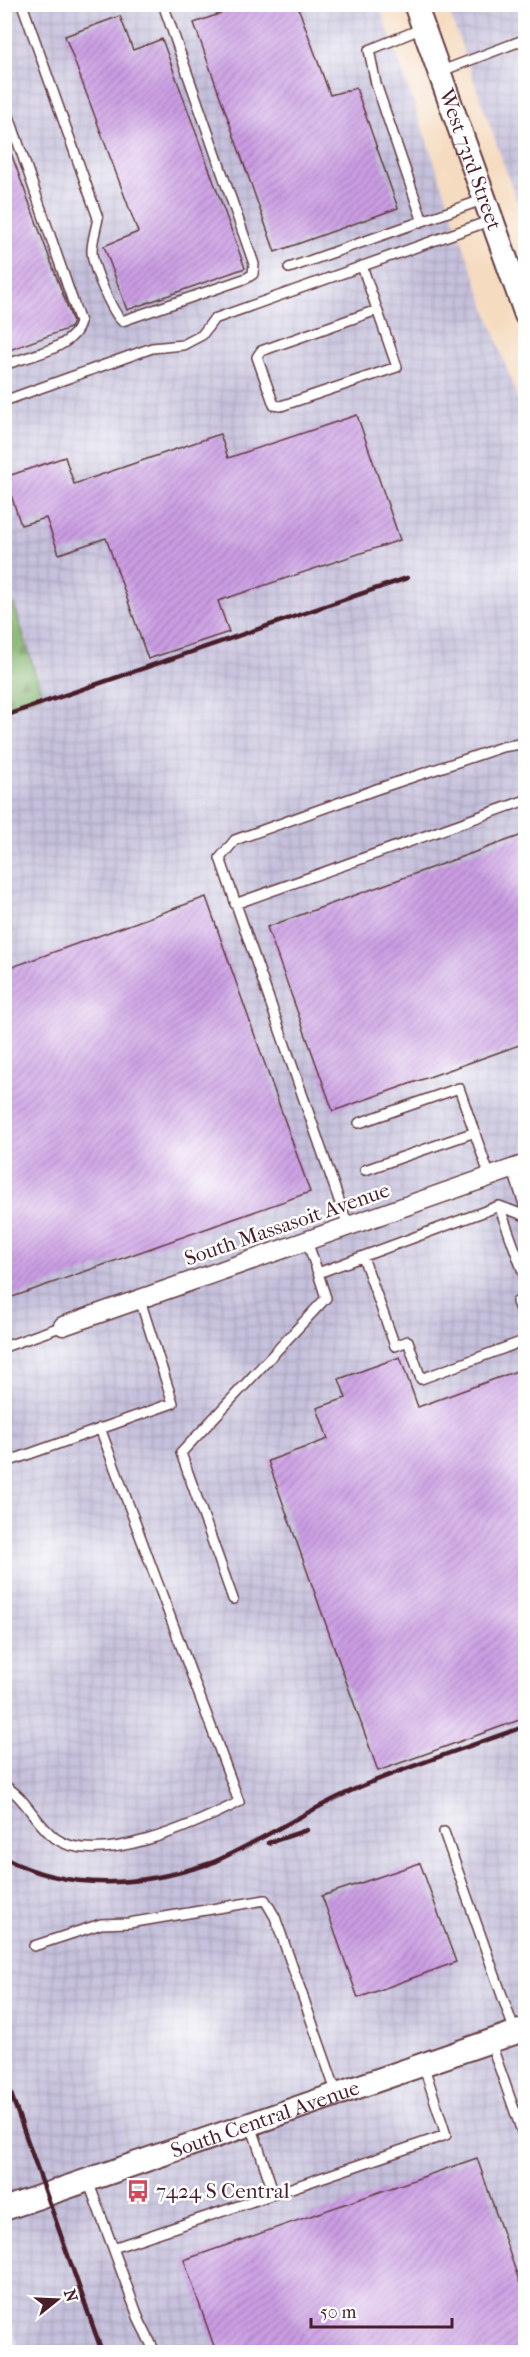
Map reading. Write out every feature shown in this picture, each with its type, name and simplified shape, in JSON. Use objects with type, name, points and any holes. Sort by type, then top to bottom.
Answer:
[{"type":"street","name":"West 73rd Street","points":[[415,4],[488,209],[519,277],[525,315]]},
{"type":"street","name":"South Massasoit Avenue","points":[[63,1326],[519,1166]]},
{"type":"street","name":"South Central Avenue","points":[[4,2209],[520,2030]]},
{"type":"lane","points":[[22,4],[98,218],[92,252],[96,268],[115,315],[122,321],[253,274],[254,264],[163,4]]},
{"type":"lane","points":[[422,219],[376,84],[369,50],[423,28]]},
{"type":"lane","points":[[439,72],[525,39]]},
{"type":"lane","points":[[4,102],[80,322],[73,336],[60,344],[4,364]]},
{"type":"lane","points":[[289,268],[422,219],[488,209]]},
{"type":"lane","points":[[4,401],[152,348],[183,345],[202,335],[214,319],[362,266],[488,209]]},
{"type":"lane","points":[[362,266],[397,367],[281,406],[274,405],[257,357],[261,351],[377,310]]},
{"type":"lane","points":[[348,1226],[220,858],[235,840],[388,785],[502,747],[525,743]]},
{"type":"lane","points":[[235,904],[525,800]]},
{"type":"lane","points":[[359,1123],[459,1088],[490,1177]]},
{"type":"lane","points":[[365,1170],[475,1132]]},
{"type":"lane","points":[[519,1166],[525,1210]]},
{"type":"lane","points":[[318,1273],[500,1206],[525,1216]]},
{"type":"lane","points":[[500,1206],[525,1280]]},
{"type":"lane","points":[[233,1599],[181,1454],[326,1298],[307,1240]]},
{"type":"lane","points":[[363,1257],[395,1346],[408,1341],[421,1379],[525,1340]]},
{"type":"lane","points":[[525,1299],[517,1302],[525,1327]]},
{"type":"lane","points":[[4,1463],[173,1403],[140,1300]]},
{"type":"lane","points":[[4,1347],[63,1326]]},
{"type":"lane","points":[[4,1786],[15,1791],[36,1822],[57,1840],[82,1847],[109,1849],[207,1819],[239,1802],[100,1428]]},
{"type":"lane","points":[[444,1832],[520,2030]]},
{"type":"lane","points":[[34,1946],[101,1923],[129,1923],[265,1900],[275,1917],[337,2094]]},
{"type":"lane","points":[[490,2041],[525,2143]]},
{"type":"lane","points":[[113,2248],[446,2135],[423,2064]]},
{"type":"lane","points":[[251,2124],[274,2194]]},
{"type":"lane","points":[[88,2179],[140,2322],[155,2352]]},
{"type":"shaded area","points":[[4,5],[379,5],[525,420],[525,2352],[21,2352],[5,2306]]},
{"type":"shaded area","points":[[447,5],[525,5],[525,224]]},
{"type":"shaded area","points":[[5,2306],[21,2352],[5,2352]]},
{"type":"green space","points":[[5,596],[14,605],[42,695],[5,708]]},
{"type":"building","points":[[247,4],[297,4],[330,95],[356,88],[398,208],[275,252],[194,23]]},
{"type":"building","points":[[120,16],[133,50],[162,39],[245,268],[127,310],[104,246],[138,232],[65,36]]},
{"type":"building","points":[[4,134],[73,322],[70,328],[4,352]]},
{"type":"building","points":[[357,415],[400,540],[218,601],[229,632],[148,659],[106,538],[59,554],[46,518],[21,525],[5,477],[65,457],[74,484],[220,434],[228,458]]},
{"type":"building","points":[[525,834],[525,1043],[333,1111],[267,927]]},
{"type":"building","points":[[206,897],[310,1192],[4,1300],[4,970]]},
{"type":"building","points":[[400,1357],[418,1407],[525,1368],[525,1718],[378,1771],[268,1461],[328,1439],[317,1408],[346,1398],[339,1379]]},
{"type":"building","points":[[420,1863],[456,1962],[358,1998],[322,1896]]},
{"type":"building","points":[[477,2158],[525,2298],[525,2352],[216,2352],[184,2260]]},
{"type":"railway","points":[[4,716],[407,578]]},
{"type":"railway","points":[[207,1865],[362,1786],[526,1726]]},
{"type":"railway","points":[[268,1843],[307,1830]]},
{"type":"railway","points":[[4,1858],[55,1877],[108,1882],[135,1881],[162,1876],[214,1862]]},
{"type":"railway","points":[[4,2074],[102,2352]]},
{"type":"place","name":"7424 S Central","points":[[138,2191]]}]
